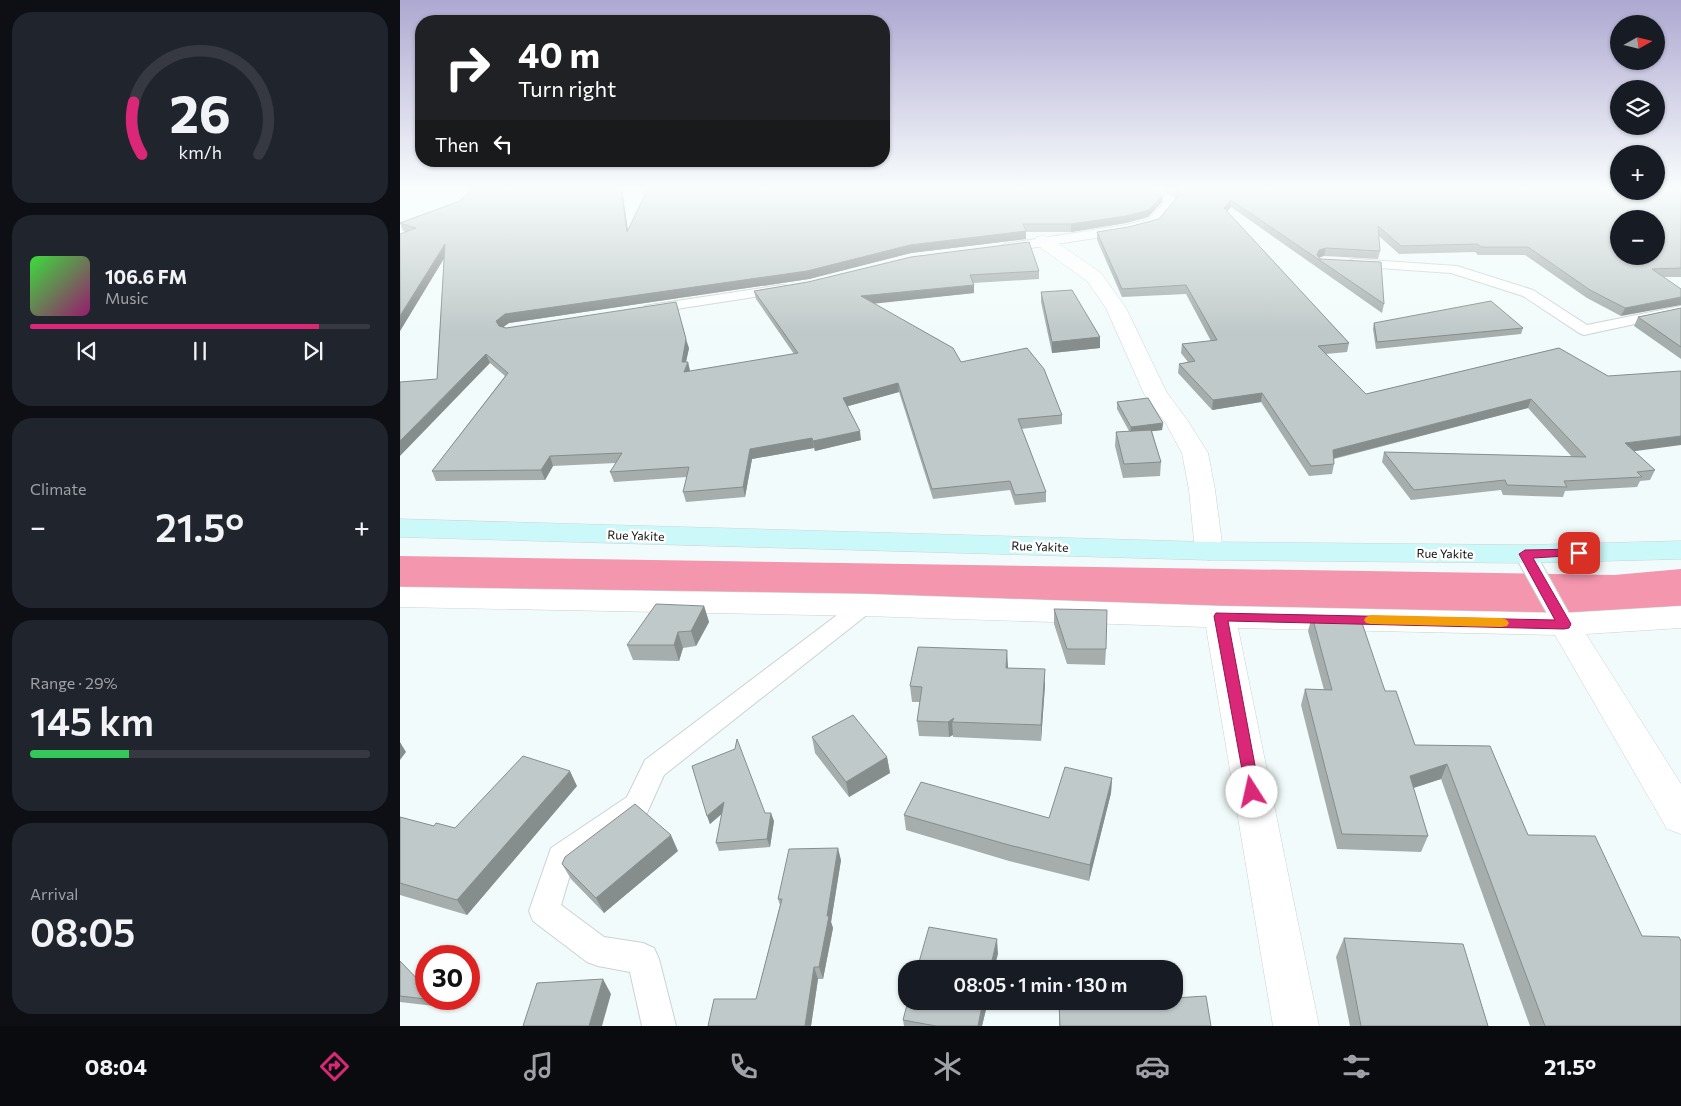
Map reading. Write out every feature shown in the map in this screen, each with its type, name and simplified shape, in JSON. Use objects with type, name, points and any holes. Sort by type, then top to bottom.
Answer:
[{"type":"main road","name":"Rue Yakite","points":[[400,528],[1209,551],[1525,554],[1681,550]]},
{"type":"street","points":[[1043,242],[1094,277],[1116,308],[1156,394],[1176,421],[1195,454],[1202,490],[1209,551]]},
{"type":"street","points":[[400,598],[865,605],[1220,616],[1681,617]]},
{"type":"street","points":[[1220,616],[1296,1026]]},
{"type":"street","points":[[1560,616],[1681,817]]},
{"type":"lane","points":[[989,249],[1082,236]]},
{"type":"lane","points":[[1344,263],[1452,269],[1528,293],[1584,330],[1681,310]]},
{"type":"lane","points":[[635,311],[799,286]]},
{"type":"lane","points":[[1525,554],[1560,616]]},
{"type":"lane","points":[[659,1026],[643,958],[598,951],[544,911],[561,857],[637,804],[654,768],[865,605]]},
{"type":"building","points":[[400,236],[986,236],[910,245],[807,271],[505,314],[496,321],[499,326],[506,328],[676,302],[686,339],[682,362],[688,362],[684,372],[798,353],[754,291],[808,282],[911,257],[1029,242],[1039,271],[970,275],[974,285],[861,296],[953,348],[961,362],[1027,348],[1044,369],[1062,415],[1018,419],[1046,492],[1015,495],[1010,481],[932,489],[898,383],[843,398],[860,431],[813,441],[812,438],[750,449],[743,487],[683,492],[689,467],[610,472],[622,453],[550,456],[541,470],[432,471],[508,373],[486,354],[400,441],[400,382],[437,379],[445,244],[400,316]]},
{"type":"building","points":[[1099,236],[1250,236],[1349,343],[1318,346],[1366,394],[1559,348],[1608,376],[1681,371],[1681,436],[1625,443],[1655,470],[1637,472],[1642,477],[1564,481],[1567,487],[1507,485],[1505,480],[1414,490],[1384,452],[1586,457],[1531,399],[1333,450],[1334,464],[1311,466],[1262,393],[1213,400],[1179,364],[1195,361],[1182,344],[1217,340],[1186,285],[1122,289]]},
{"type":"building","points":[[1284,236],[1379,236],[1380,251],[1326,248],[1319,250],[1317,255],[1320,259],[1381,262],[1384,304]]},
{"type":"building","points":[[1389,236],[1610,236],[1610,265],[1665,265],[1665,236],[1681,236],[1681,268],[1652,269],[1681,289],[1681,297],[1625,308],[1590,290],[1528,247],[1481,247],[1477,244],[1401,246]]},
{"type":"building","points":[[1072,290],[1100,337],[1052,342],[1041,292]]},
{"type":"building","points":[[1491,301],[1523,328],[1377,342],[1374,323]]},
{"type":"building","points":[[1681,308],[1681,347],[1638,317]]},
{"type":"building","points":[[1148,398],[1163,423],[1131,427],[1117,402]]},
{"type":"building","points":[[1151,430],[1161,462],[1124,464],[1116,432]]},
{"type":"building","points":[[656,604],[704,606],[691,631],[678,632],[674,645],[627,645]]},
{"type":"building","points":[[1054,609],[1107,610],[1106,649],[1067,649]]},
{"type":"building","points":[[1312,616],[1360,617],[1385,691],[1396,691],[1415,745],[1490,746],[1528,835],[1595,836],[1642,936],[1679,937],[1681,941],[1681,1026],[1545,1026],[1447,764],[1410,776],[1428,836],[1342,834],[1305,689],[1332,690]]},
{"type":"building","points":[[918,647],[1007,650],[1006,668],[1045,669],[1041,725],[952,722],[954,718],[948,722],[917,721],[922,687],[910,686]]},
{"type":"building","points":[[853,715],[887,757],[846,782],[812,737]]},
{"type":"building","points":[[737,739],[765,813],[771,813],[767,839],[716,843],[724,802],[707,816],[692,766],[735,749]]},
{"type":"building","points":[[523,756],[570,771],[457,900],[400,883],[400,817],[434,826],[436,823],[455,828]]},
{"type":"building","points":[[1065,767],[1112,778],[1090,865],[1009,845],[904,815],[921,782],[1049,818]]},
{"type":"building","points":[[635,804],[671,835],[596,898],[562,864],[565,857]]},
{"type":"building","points":[[838,848],[827,916],[829,916],[819,967],[814,967],[805,1026],[708,1026],[714,999],[756,999],[782,899],[778,899],[789,849]]},
{"type":"building","points":[[929,927],[997,939],[992,960],[920,960]]},
{"type":"building","points":[[1344,938],[1463,944],[1488,1026],[1361,1026]]},
{"type":"building","points":[[400,961],[415,977],[415,998],[400,996]]},
{"type":"building","points":[[603,979],[589,1026],[523,1026],[537,983]]},
{"type":"building","points":[[1206,996],[1211,1026],[1060,1026],[1059,1010],[1183,1010],[1183,997]]},
{"type":"building","points":[[906,1010],[981,1010],[978,1026],[936,1026],[903,1020]]},
{"type":"waterway","points":[[400,578],[1614,598],[1681,592]]},
{"type":"slow traffic","points":[[1371,620],[1502,623]]},
{"type":"route","points":[[1252,792],[1220,616],[1564,624],[1525,554],[1579,553]]}]
